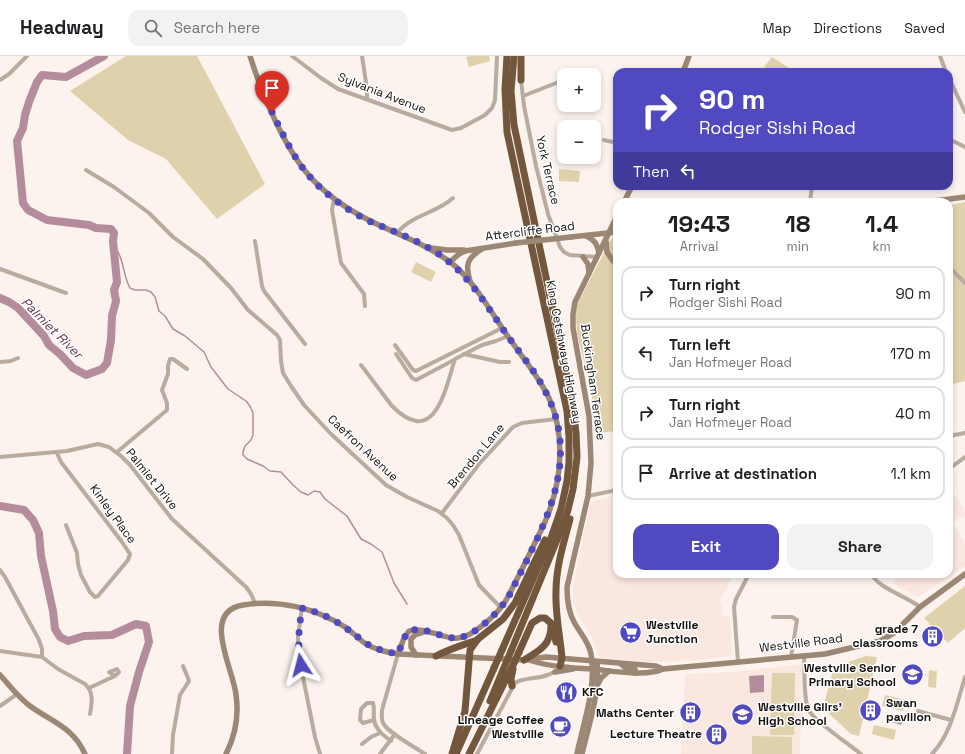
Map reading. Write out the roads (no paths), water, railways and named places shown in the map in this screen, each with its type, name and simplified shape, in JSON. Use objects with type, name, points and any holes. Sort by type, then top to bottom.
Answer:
[{"type":"highway","name":"King Cetshwayo Highway","points":[[456,754],[557,524],[564,495],[569,462],[567,411],[507,132],[505,90],[507,56]]},
{"type":"highway","name":"King Cetshwayo Highway","points":[[468,754],[564,524],[573,489],[576,457],[572,400],[515,130],[511,91],[514,56]]},
{"type":"highway","points":[[521,56],[521,80]]},
{"type":"highway","points":[[452,754],[466,712],[469,657],[472,646],[504,619],[515,603],[553,522],[558,508],[569,462]]},
{"type":"highway","points":[[558,668],[560,658],[556,583],[570,517],[573,489]]},
{"type":"highway","points":[[468,754],[514,663],[529,628],[535,620],[543,618],[550,622],[553,627],[560,658]]},
{"type":"highway","points":[[526,660],[541,650],[547,643],[550,633],[550,622]]},
{"type":"highway","points":[[436,656],[446,650],[460,647],[478,640]]},
{"type":"highway","points":[[512,686],[511,679],[514,663]]},
{"type":"street","points":[[0,80],[9,74],[27,56]]},
{"type":"street","points":[[250,56],[265,95],[293,153],[305,171],[334,199],[362,217],[426,247],[450,262],[462,273],[543,387],[553,407],[560,438],[558,477],[546,519],[509,596],[501,608],[473,631],[460,638],[452,638],[415,630],[409,631],[404,638],[398,654],[381,719],[386,728],[425,754]]},
{"type":"street","name":"Sylvania Avenue","points":[[292,56],[338,89],[455,130],[490,111],[495,100],[497,56]]},
{"type":"street","points":[[362,56],[368,89],[367,99]]},
{"type":"street","points":[[684,68],[689,56]]},
{"type":"street","points":[[940,56],[944,68]]},
{"type":"street","name":"York Terrace","points":[[521,80],[536,166],[546,205],[560,247],[564,252],[570,255],[582,257],[598,255]]},
{"type":"street","points":[[523,96],[557,83]]},
{"type":"street","points":[[953,85],[963,102],[965,112]]},
{"type":"street","points":[[604,140],[613,142]]},
{"type":"street","points":[[953,141],[965,146]]},
{"type":"street","name":"Caefron Avenue","points":[[86,170],[114,187],[149,213],[173,237],[204,258],[231,288],[248,310],[277,335],[280,340],[282,369],[286,379],[304,405],[343,446],[390,488],[442,513],[456,528],[480,585],[501,608]]},
{"type":"street","points":[[953,199],[965,197]]},
{"type":"street","points":[[397,233],[406,224],[443,206],[453,198]]},
{"type":"street","points":[[334,199],[332,210],[342,263],[344,269],[364,294],[366,306]]},
{"type":"street","name":"Buckingham Terrace","points":[[594,662],[587,643],[570,613],[567,597],[570,573],[588,496],[591,463],[591,428],[572,319],[575,302],[613,226]]},
{"type":"street","name":"Attercliffe Road","points":[[450,262],[459,254],[468,250],[484,247],[613,233]]},
{"type":"street","points":[[586,236],[594,241],[598,255]]},
{"type":"street","points":[[606,240],[607,252],[613,261]]},
{"type":"street","points":[[255,241],[264,291],[306,344]]},
{"type":"street","points":[[426,247],[447,250],[468,250]]},
{"type":"street","points":[[471,284],[468,273],[469,260],[473,254],[484,247]]},
{"type":"street","points":[[582,257],[588,264],[590,273]]},
{"type":"street","points":[[0,269],[66,293]]},
{"type":"street","points":[[953,272],[965,283]]},
{"type":"street","points":[[395,345],[416,372],[502,328]]},
{"type":"street","points":[[396,354],[412,378],[416,380],[484,344],[508,336]]},
{"type":"street","points":[[464,354],[500,362],[509,362]]},
{"type":"street","points":[[0,362],[11,361],[18,358]]},
{"type":"street","points":[[117,452],[167,410],[167,403],[162,390],[168,374],[170,359],[173,359],[187,368]]},
{"type":"street","points":[[361,365],[398,412],[407,418],[420,421],[429,417],[439,408],[455,359]]},
{"type":"street","name":"Brendon Lane","points":[[442,513],[479,464],[515,425],[556,419]]},
{"type":"street","points":[[953,435],[965,433]]},
{"type":"street","name":"Palmiet Drive","points":[[0,457],[57,453],[101,444],[109,447],[117,452],[130,465],[172,519],[246,587],[252,594],[255,603]]},
{"type":"street","name":"Kinley Place","points":[[57,453],[64,465],[130,554],[128,560],[98,596],[95,597],[92,595],[84,581],[79,569],[77,553],[66,525]]},
{"type":"street","points":[[953,466],[965,457]]},
{"type":"street","points":[[588,496],[613,491]]},
{"type":"street","points":[[0,570],[39,640],[42,649],[42,657]]},
{"type":"street","name":"Westville Road","points":[[226,754],[236,726],[237,706],[234,682],[221,641],[220,628],[222,620],[229,611],[239,606],[255,603],[279,604],[302,608],[334,620],[371,646],[383,651],[398,654],[526,660],[558,668],[635,673],[804,656],[838,651],[886,639],[920,607],[965,574]]},
{"type":"street","points":[[738,662],[734,607],[736,599],[747,578]]},
{"type":"street","points":[[873,578],[920,607]]},
{"type":"street","points":[[302,608],[298,636],[298,652],[315,737],[320,754]]},
{"type":"street","points":[[773,617],[792,617],[796,620],[791,657]]},
{"type":"street","points":[[416,655],[411,647],[412,639],[415,635],[427,632]]},
{"type":"street","points":[[0,651],[42,657],[58,669],[83,683],[89,688],[92,700],[90,714]]},
{"type":"street","points":[[804,656],[806,703],[809,712],[861,754]]},
{"type":"street","name":"Westville Road","points":[[526,660],[538,658],[560,658],[656,666],[663,669]]},
{"type":"street","points":[[582,754],[596,687],[594,662]]},
{"type":"street","points":[[620,664],[626,668],[635,669],[635,673]]},
{"type":"street","points":[[172,754],[173,735],[180,696],[189,682],[183,666]]},
{"type":"street","points":[[478,754],[512,686],[517,681],[544,677],[558,668]]},
{"type":"street","points":[[577,754],[595,670]]},
{"type":"street","points":[[596,687],[600,680],[609,671]]},
{"type":"street","points":[[0,675],[17,694],[32,707],[67,730],[79,743],[84,754]]},
{"type":"street","points":[[89,688],[115,676]]},
{"type":"street","points":[[932,754],[943,740],[965,677]]},
{"type":"street","points":[[0,706],[17,694]]},
{"type":"street","points":[[374,720],[363,723],[360,720],[361,709],[367,703],[371,702],[374,704],[374,720],[380,733],[391,741]]},
{"type":"street","points":[[918,711],[951,720]]},
{"type":"street","points":[[362,744],[371,737],[380,733]]},
{"type":"street","points":[[380,754],[395,734]]},
{"type":"waterway","name":"Palmiet River","points":[[0,298],[18,308],[44,336],[49,345],[73,368],[86,375],[102,369],[107,363],[111,340],[112,316],[116,301],[114,290],[117,282],[113,241],[114,233],[111,229],[47,220],[28,210],[23,203],[17,141],[23,128],[29,102],[37,82],[42,75],[66,77],[104,56]]},
{"type":"waterway","points":[[114,246],[122,261],[130,288],[151,292],[155,297],[159,311],[165,316],[173,329],[185,336],[204,352],[211,367],[228,389],[246,401],[250,406],[253,413],[253,435],[251,440],[245,446],[243,455],[247,459],[270,471],[281,472],[301,492],[308,495],[314,491],[320,492],[325,499],[347,516],[361,539],[382,552],[394,583],[407,604]]},
{"type":"waterway","name":"Palmiet River","points":[[0,506],[24,510],[33,520],[39,533],[41,556],[53,611],[55,629],[60,637],[68,641],[84,636],[112,635],[136,624],[146,626],[149,642],[130,706],[127,754]]},
{"type":"place","name":"Westville Junction","points":[[630,632]]},
{"type":"place","name":"grade 7 classrooms","points":[[933,636]]},
{"type":"place","name":"Westville Senior Primary School","points":[[912,675]]},
{"type":"place","name":"KFC","points":[[567,692]]},
{"type":"place","name":"Swan pavilion","points":[[871,710]]},
{"type":"place","name":"Maths Center","points":[[690,713]]},
{"type":"place","name":"Westville Gilrs' High School","points":[[742,714]]},
{"type":"place","name":"Lineage Coffee Westville","points":[[560,727]]},
{"type":"place","name":"Lecture Theatre","points":[[717,734]]}]
